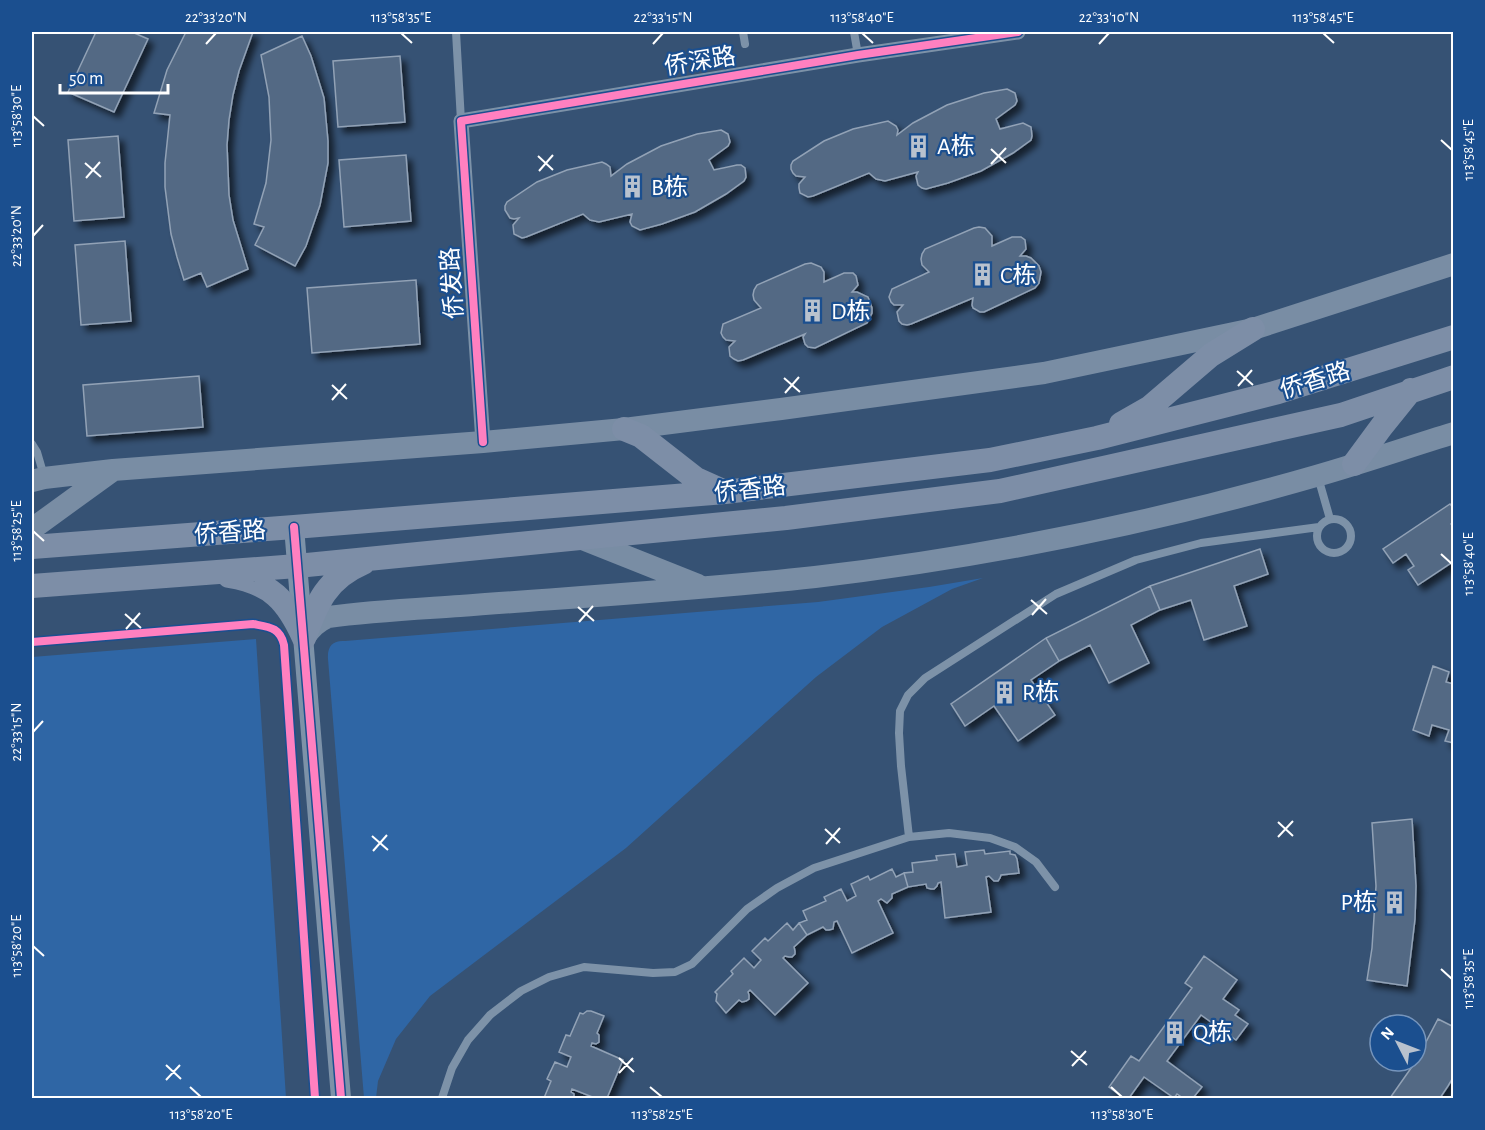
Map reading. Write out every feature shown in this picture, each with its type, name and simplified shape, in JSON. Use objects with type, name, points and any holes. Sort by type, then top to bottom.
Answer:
[{"type":"main road","points":[[38,479],[113,470],[624,429],[781,410],[1044,373],[1252,329],[1454,264]]},
{"type":"main road","points":[[1097,438],[1149,408],[1210,355],[1252,329]]},
{"type":"main road","name":"侨香路","points":[[32,547],[725,492],[990,460],[1097,438],[1278,392],[1454,337]]},
{"type":"main road","name":"侨香路","points":[[32,586],[297,566],[786,518],[1000,491],[1341,415],[1454,376]]},
{"type":"main road","points":[[1354,464],[1411,390]]},
{"type":"main road","points":[[624,429],[641,436],[696,479],[725,492]]},
{"type":"main road","points":[[304,638],[319,621],[328,617],[815,577],[925,562],[1041,542],[1193,509],[1317,476],[1454,433]]},
{"type":"main road","points":[[32,529],[113,470]]},
{"type":"main road","points":[[452,514],[455,550]]},
{"type":"main road","points":[[580,538],[703,587]]},
{"type":"main road","points":[[304,638],[319,600],[331,584],[351,568],[376,558]]},
{"type":"main road","points":[[212,572],[234,576],[257,584],[278,596],[294,617],[304,638]]},
{"type":"street","name":"侨深路","points":[[461,121],[858,55],[1018,32]]},
{"type":"street","name":"侨发路","points":[[461,121],[483,442]]},
{"type":"street","points":[[294,527],[341,1098]]},
{"type":"lane","points":[[456,32],[461,121]]},
{"type":"lane","points":[[743,32],[745,44]]},
{"type":"lane","points":[[854,32],[858,55]]},
{"type":"lane","points":[[32,444],[37,452],[38,479]]},
{"type":"lane","points":[[1317,476],[1330,519]]},
{"type":"lane","points":[[1330,519],[1341,520],[1349,527],[1351,533],[1348,546],[1344,550],[1331,554],[1320,548],[1316,537],[1319,527],[1330,519]]},
{"type":"lane","points":[[909,837],[901,766],[900,711],[908,694],[925,678],[1056,594],[1136,560],[1202,543],[1319,527]]},
{"type":"lane","points":[[442,1098],[452,1068],[468,1040],[490,1015],[521,991],[549,977],[584,967],[653,973],[675,972],[692,964],[747,909],[777,888],[814,868],[909,837],[949,833],[990,837],[1015,847],[1036,862],[1055,887]]},
{"type":"shaded area","points":[[983,578],[952,589],[882,627],[816,677],[626,848],[430,996],[396,1039],[378,1081],[376,1098],[364,1098],[328,659],[329,651],[334,643],[818,602]]},
{"type":"shaded area","points":[[256,639],[286,1098],[32,1098],[32,657]]},
{"type":"building","points":[[96,32],[132,32],[148,39],[114,112],[68,92]]},
{"type":"building","points":[[186,32],[253,32],[233,95],[227,145],[229,195],[233,220],[248,269],[207,287],[201,273],[184,280],[171,234],[165,187],[170,115],[154,113],[167,70]]},
{"type":"building","points":[[302,36],[324,98],[328,163],[320,205],[306,246],[295,266],[255,245],[264,227],[254,224],[266,183],[271,140],[269,97],[261,55]]},
{"type":"building","points":[[400,56],[405,122],[338,127],[333,61]]},
{"type":"building","name":"A栋","points":[[1007,89],[1015,93],[1017,101],[996,119],[1000,129],[1023,123],[1031,127],[1031,140],[981,171],[926,189],[918,185],[916,176],[918,172],[885,181],[876,179],[869,173],[813,196],[808,197],[800,193],[799,184],[805,177],[796,176],[791,165],[793,161],[824,141],[853,129],[888,121],[896,126],[897,135],[913,123],[947,105],[984,93]]},
{"type":"building","name":"B栋","points":[[721,130],[728,134],[730,142],[709,160],[714,170],[741,165],[745,168],[746,177],[726,194],[695,212],[640,230],[632,226],[630,222],[632,214],[599,222],[590,220],[583,214],[526,237],[522,238],[514,234],[513,225],[519,218],[510,218],[505,206],[507,202],[537,182],[567,170],[602,162],[610,167],[611,176],[627,164],[661,146],[697,134]]},
{"type":"building","points":[[118,136],[124,217],[74,221],[68,140]]},
{"type":"building","points":[[406,155],[411,221],[344,227],[339,160]]},
{"type":"building","name":"C栋","points":[[979,227],[985,228],[992,236],[992,246],[1012,237],[1021,237],[1025,240],[1026,249],[1020,256],[1031,258],[1039,266],[1041,272],[1039,283],[1035,288],[984,312],[973,308],[973,298],[911,324],[902,324],[897,312],[903,305],[894,305],[891,302],[889,297],[892,289],[929,272],[922,265],[921,259],[925,249]]},
{"type":"building","points":[[125,241],[131,321],[81,325],[75,245]]},
{"type":"building","name":"D栋","points":[[811,263],[821,267],[824,272],[824,282],[844,273],[853,273],[856,276],[858,285],[852,292],[868,297],[872,308],[867,323],[815,348],[805,344],[803,337],[805,334],[743,360],[738,361],[730,356],[729,347],[735,341],[726,340],[723,337],[721,333],[723,324],[761,308],[753,295],[757,285]]},
{"type":"building","points":[[416,280],[420,344],[312,353],[307,288]]},
{"type":"building","points":[[199,376],[203,427],[87,436],[83,385]]},
{"type":"building","points":[[1450,504],[1454,509],[1454,522],[1451,524],[1454,528],[1454,561],[1418,585],[1408,570],[1414,566],[1406,554],[1393,563],[1383,549]]},
{"type":"building","points":[[1260,549],[1268,574],[1234,586],[1247,626],[1204,640],[1191,600],[1160,610],[1150,586]]},
{"type":"building","points":[[1150,586],[1160,610],[1131,625],[1149,663],[1109,683],[1090,645],[1059,661],[1046,638]]},
{"type":"building","name":"R栋","points":[[1046,638],[1059,661],[1031,680],[1055,715],[1018,741],[994,706],[965,726],[951,704]]},
{"type":"building","points":[[1433,666],[1449,672],[1446,682],[1454,684],[1454,743],[1445,741],[1449,730],[1432,725],[1429,736],[1413,730]]},
{"type":"building","name":"P栋","points":[[1412,819],[1416,886],[1415,919],[1407,986],[1367,980],[1372,948],[1376,886],[1372,823]]},
{"type":"building","points":[[984,850],[985,854],[1010,851],[1010,854],[1015,855],[1017,859],[1019,873],[1001,875],[998,881],[994,881],[989,876],[986,877],[991,912],[945,918],[941,882],[934,889],[927,888],[926,884],[908,887],[904,873],[913,872],[912,863],[937,860],[936,856],[955,854],[957,867],[967,865],[965,852]]},
{"type":"building","points":[[892,869],[896,877],[904,873],[908,887],[892,894],[892,898],[887,903],[881,899],[878,901],[893,933],[852,953],[837,921],[834,922],[833,929],[826,930],[823,927],[807,935],[799,923],[807,920],[803,911],[826,901],[824,897],[841,889],[847,901],[856,896],[851,884],[868,876],[870,880]]},
{"type":"building","points":[[787,923],[793,930],[799,923],[807,935],[794,947],[795,954],[792,957],[783,958],[808,983],[775,1015],[750,990],[749,999],[742,1002],[739,1000],[726,1013],[716,1001],[715,992],[733,974],[731,971],[744,958],[754,968],[761,960],[752,951],[765,938],[768,941]]},
{"type":"building","name":"Q栋","points":[[1204,956],[1237,980],[1223,999],[1239,1010],[1235,1015],[1248,1024],[1236,1040],[1201,1015],[1167,1061],[1202,1087],[1193,1098],[1183,1098],[1177,1094],[1174,1098],[1144,1077],[1129,1098],[1124,1098],[1109,1087],[1131,1056],[1139,1061],[1192,988],[1185,983]]},
{"type":"building","points":[[587,1011],[604,1016],[597,1033],[599,1042],[592,1043],[591,1046],[623,1060],[607,1098],[595,1098],[572,1089],[574,1098],[544,1098],[551,1081],[547,1079],[555,1062],[567,1067],[571,1057],[559,1052],[566,1035],[570,1036],[580,1013]]},
{"type":"building","points":[[1438,1019],[1454,1027],[1454,1076],[1448,1086],[1440,1098],[1390,1098],[1408,1073],[1428,1073],[1428,1038]]},
{"type":"cycle path","points":[[483,442],[461,121],[858,55],[1018,32]]},
{"type":"cycle path","points":[[294,527],[341,1098]]},
{"type":"cycle path","points":[[32,642],[253,624],[273,629],[280,635],[284,645],[315,1098]]},
{"type":"place","name":"A栋","points":[[919,146]]},
{"type":"place","name":"B栋","points":[[633,187]]},
{"type":"place","name":"C栋","points":[[982,275]]},
{"type":"place","name":"D栋","points":[[813,311]]},
{"type":"place","name":"R栋","points":[[1004,692]]},
{"type":"place","name":"P栋","points":[[1395,902]]},
{"type":"place","name":"Q栋","points":[[1175,1032]]}]
